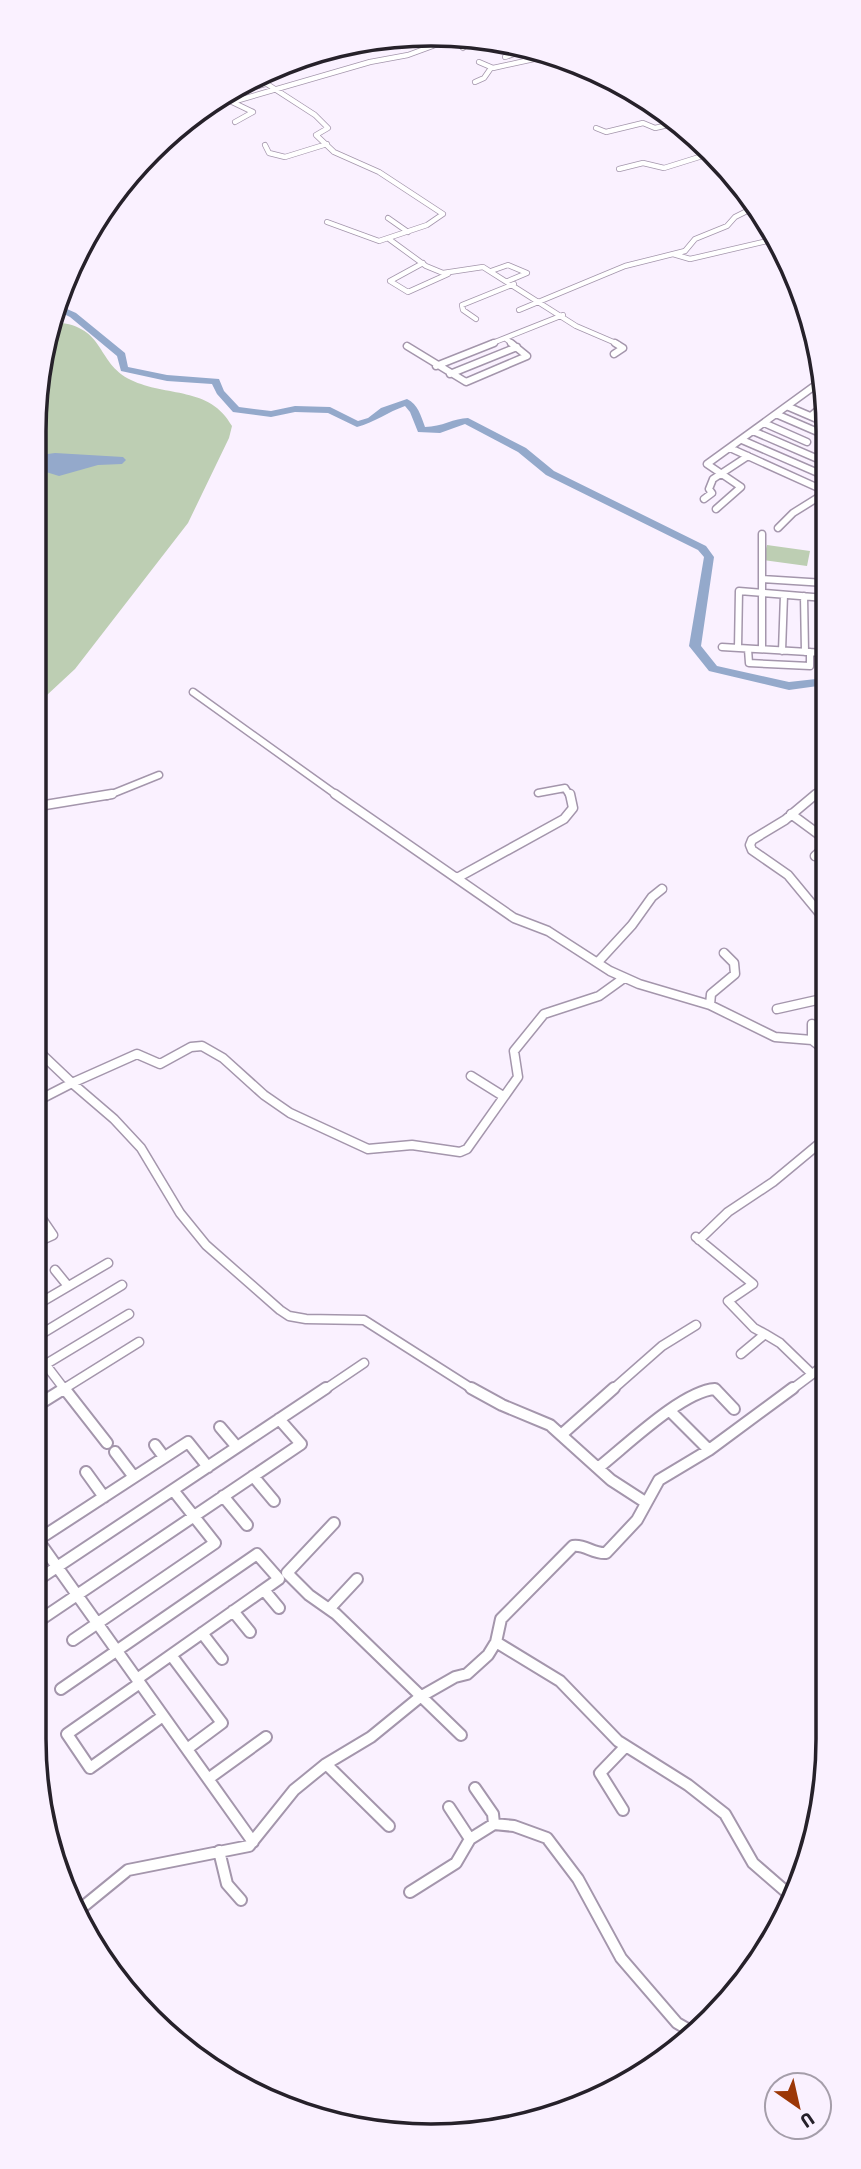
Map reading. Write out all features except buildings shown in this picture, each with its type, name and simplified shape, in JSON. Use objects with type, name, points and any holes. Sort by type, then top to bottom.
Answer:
[{"type":"street","points":[[232,102],[433,46]]},
{"type":"street","points":[[505,57],[512,55]]},
{"type":"street","points":[[479,62],[491,68],[532,59]]},
{"type":"street","points":[[475,82],[484,78],[491,68]]},
{"type":"street","points":[[258,86],[265,84],[315,115],[328,128],[316,135],[334,152],[379,172],[443,214],[434,221],[408,232],[379,241],[327,222]]},
{"type":"street","points":[[232,102],[254,113],[235,122]]},
{"type":"street","points":[[596,128],[606,132],[643,123],[655,128],[666,126]]},
{"type":"street","points":[[265,145],[269,153],[281,158],[327,144]]},
{"type":"street","points":[[620,169],[643,163],[662,169],[701,156]]},
{"type":"street","points":[[519,310],[625,266],[685,251],[695,239],[723,228],[746,211]]},
{"type":"street","points":[[388,218],[408,232]]},
{"type":"street","points":[[389,239],[423,263],[449,274]]},
{"type":"street","points":[[673,254],[690,259],[766,241]]},
{"type":"street","points":[[423,263],[394,277],[391,283],[408,292],[476,265],[491,271],[563,316],[567,323],[609,339],[623,348],[614,354]]},
{"type":"street","points":[[476,319],[461,309],[462,305],[527,273],[508,265],[491,271]]},
{"type":"street","points":[[436,366],[563,316]]},
{"type":"street","points":[[407,346],[464,381],[525,358],[527,354],[506,340]]},
{"type":"street","points":[[450,374],[517,347]]},
{"type":"street","points":[[716,509],[741,487],[707,464],[813,388]]},
{"type":"street","points":[[789,407],[816,418]]},
{"type":"street","points":[[811,416],[815,412]]},
{"type":"street","points":[[776,414],[816,430]]},
{"type":"street","points":[[764,423],[807,442]]},
{"type":"street","points":[[753,431],[816,458]]},
{"type":"street","points":[[797,449],[816,436]]},
{"type":"street","points":[[741,440],[816,473]]},
{"type":"street","points":[[730,448],[816,487]]},
{"type":"street","points":[[704,499],[712,493],[709,489],[711,482],[748,456]]},
{"type":"street","points":[[800,479],[816,468]]},
{"type":"street","points":[[778,528],[793,513],[816,498]]},
{"type":"street","points":[[762,534],[762,649]]},
{"type":"street","points":[[762,579],[816,582]]},
{"type":"street","points":[[738,648],[739,591],[816,597]]},
{"type":"street","points":[[782,650],[784,595]]},
{"type":"street","points":[[804,596],[811,662]]},
{"type":"street","points":[[722,648],[816,653]]},
{"type":"street","points":[[748,649],[749,663],[810,666],[816,660]]},
{"type":"street","points":[[193,692],[268,748],[514,918],[548,931],[624,978],[710,1005],[775,1037],[800,1037],[816,1043]]},
{"type":"street","points":[[46,805],[108,796],[159,775]]},
{"type":"street","points":[[457,878],[564,819],[573,808],[570,794],[565,788],[538,793]]},
{"type":"street","points":[[816,794],[752,840],[750,845],[752,850],[788,875],[816,909]]},
{"type":"street","points":[[791,814],[816,832]]},
{"type":"street","points":[[598,962],[632,925],[652,897],[662,889]]},
{"type":"street","points":[[710,1005],[711,994],[735,974],[734,963],[724,953]]},
{"type":"street","points":[[46,1096],[137,1054],[160,1065],[191,1047],[202,1045],[223,1058],[264,1095],[290,1113],[368,1149],[412,1145],[463,1151],[518,1077],[514,1051],[537,1020],[554,1009],[598,996],[624,978]]},
{"type":"street","points":[[777,1009],[816,1000]]},
{"type":"street","points":[[811,1024],[812,1040]]},
{"type":"street","points":[[46,1058],[134,1140],[149,1159],[186,1221],[215,1255],[280,1310],[289,1316],[306,1320],[364,1320],[451,1377],[502,1405],[550,1425],[598,1468],[645,1502]]},
{"type":"street","points":[[471,1076],[503,1096]]},
{"type":"street","points":[[811,1373],[780,1343],[754,1328],[727,1304],[729,1300],[752,1287],[752,1284],[698,1238],[816,1146]]},
{"type":"street","points":[[46,1226],[52,1235],[46,1238]]},
{"type":"street","points":[[46,1299],[108,1263]]},
{"type":"street","points":[[55,1270],[68,1286]]},
{"type":"street","points":[[46,1331],[122,1285]]},
{"type":"street","points":[[107,1443],[46,1365],[129,1314]]},
{"type":"street","points":[[561,1435],[662,1346],[696,1325]]},
{"type":"street","points":[[741,1354],[765,1334]]},
{"type":"street","points":[[46,1400],[139,1342]]},
{"type":"street","points":[[46,1574],[364,1363]]},
{"type":"street","points":[[84,1906],[128,1870],[244,1848],[253,1842],[293,1790],[326,1764],[371,1737],[420,1697],[455,1677],[467,1674],[488,1655],[496,1642],[500,1619],[559,1558],[577,1545],[596,1554],[606,1553],[638,1520],[645,1502],[659,1480],[709,1450],[816,1370]]},
{"type":"street","points":[[598,1468],[695,1392],[709,1387],[715,1389],[734,1409]]},
{"type":"street","points":[[670,1411],[709,1450]]},
{"type":"street","points":[[46,1616],[301,1444],[279,1419]]},
{"type":"street","points":[[220,1427],[237,1447]]},
{"type":"street","points":[[46,1532],[188,1441],[208,1466]]},
{"type":"street","points":[[155,1445],[164,1457]]},
{"type":"street","points":[[115,1452],[134,1477]]},
{"type":"street","points":[[86,1472],[104,1497]]},
{"type":"street","points":[[253,1476],[274,1501]]},
{"type":"street","points":[[72,1640],[215,1543],[173,1490]]},
{"type":"street","points":[[223,1496],[247,1525]]},
{"type":"street","points":[[334,1523],[287,1573],[309,1595],[330,1609],[461,1735]]},
{"type":"street","points":[[46,1553],[253,1842]]},
{"type":"street","points":[[61,1689],[257,1554],[279,1579],[67,1734],[90,1768],[163,1716]]},
{"type":"street","points":[[330,1609],[357,1579]]},
{"type":"street","points":[[264,1590],[279,1608]]},
{"type":"street","points":[[233,1611],[250,1632]]},
{"type":"street","points":[[202,1633],[222,1659]]},
{"type":"street","points":[[496,1642],[560,1681],[608,1733],[688,1785],[725,1814],[753,1863],[784,1890]]},
{"type":"street","points":[[172,1655],[222,1723],[187,1749]]},
{"type":"street","points":[[208,1779],[266,1737]]},
{"type":"street","points":[[623,1810],[600,1773],[626,1746]]},
{"type":"street","points":[[326,1764],[389,1826]]},
{"type":"street","points":[[475,1788],[494,1814],[494,1824]]},
{"type":"street","points":[[449,1807],[470,1839]]},
{"type":"street","points":[[410,1892],[456,1863],[470,1839],[494,1824],[514,1826],[551,1842],[578,1879],[621,1958],[677,2023],[685,2027]]},
{"type":"street","points":[[219,1851],[226,1885],[229,1892],[240,1900]]},
{"type":"green space","points":[[61,323],[82,329],[91,336],[111,364],[131,380],[200,398],[223,413],[232,426],[229,438],[188,523],[75,669],[46,696],[46,405],[53,355]]},
{"type":"green space","points":[[767,545],[810,551],[807,566],[763,560]]},
{"type":"water","points":[[46,454],[123,457],[126,460],[122,464],[98,465],[59,476],[46,472]]},
{"type":"waterway","points":[[65,311],[122,355],[124,369],[167,378],[216,381],[220,392],[236,410],[271,414],[295,409],[330,410],[357,424],[407,402],[415,412],[421,430],[440,430],[465,420],[522,450],[550,473],[702,548],[709,557],[695,646],[713,669],[789,686],[816,683]]}]
